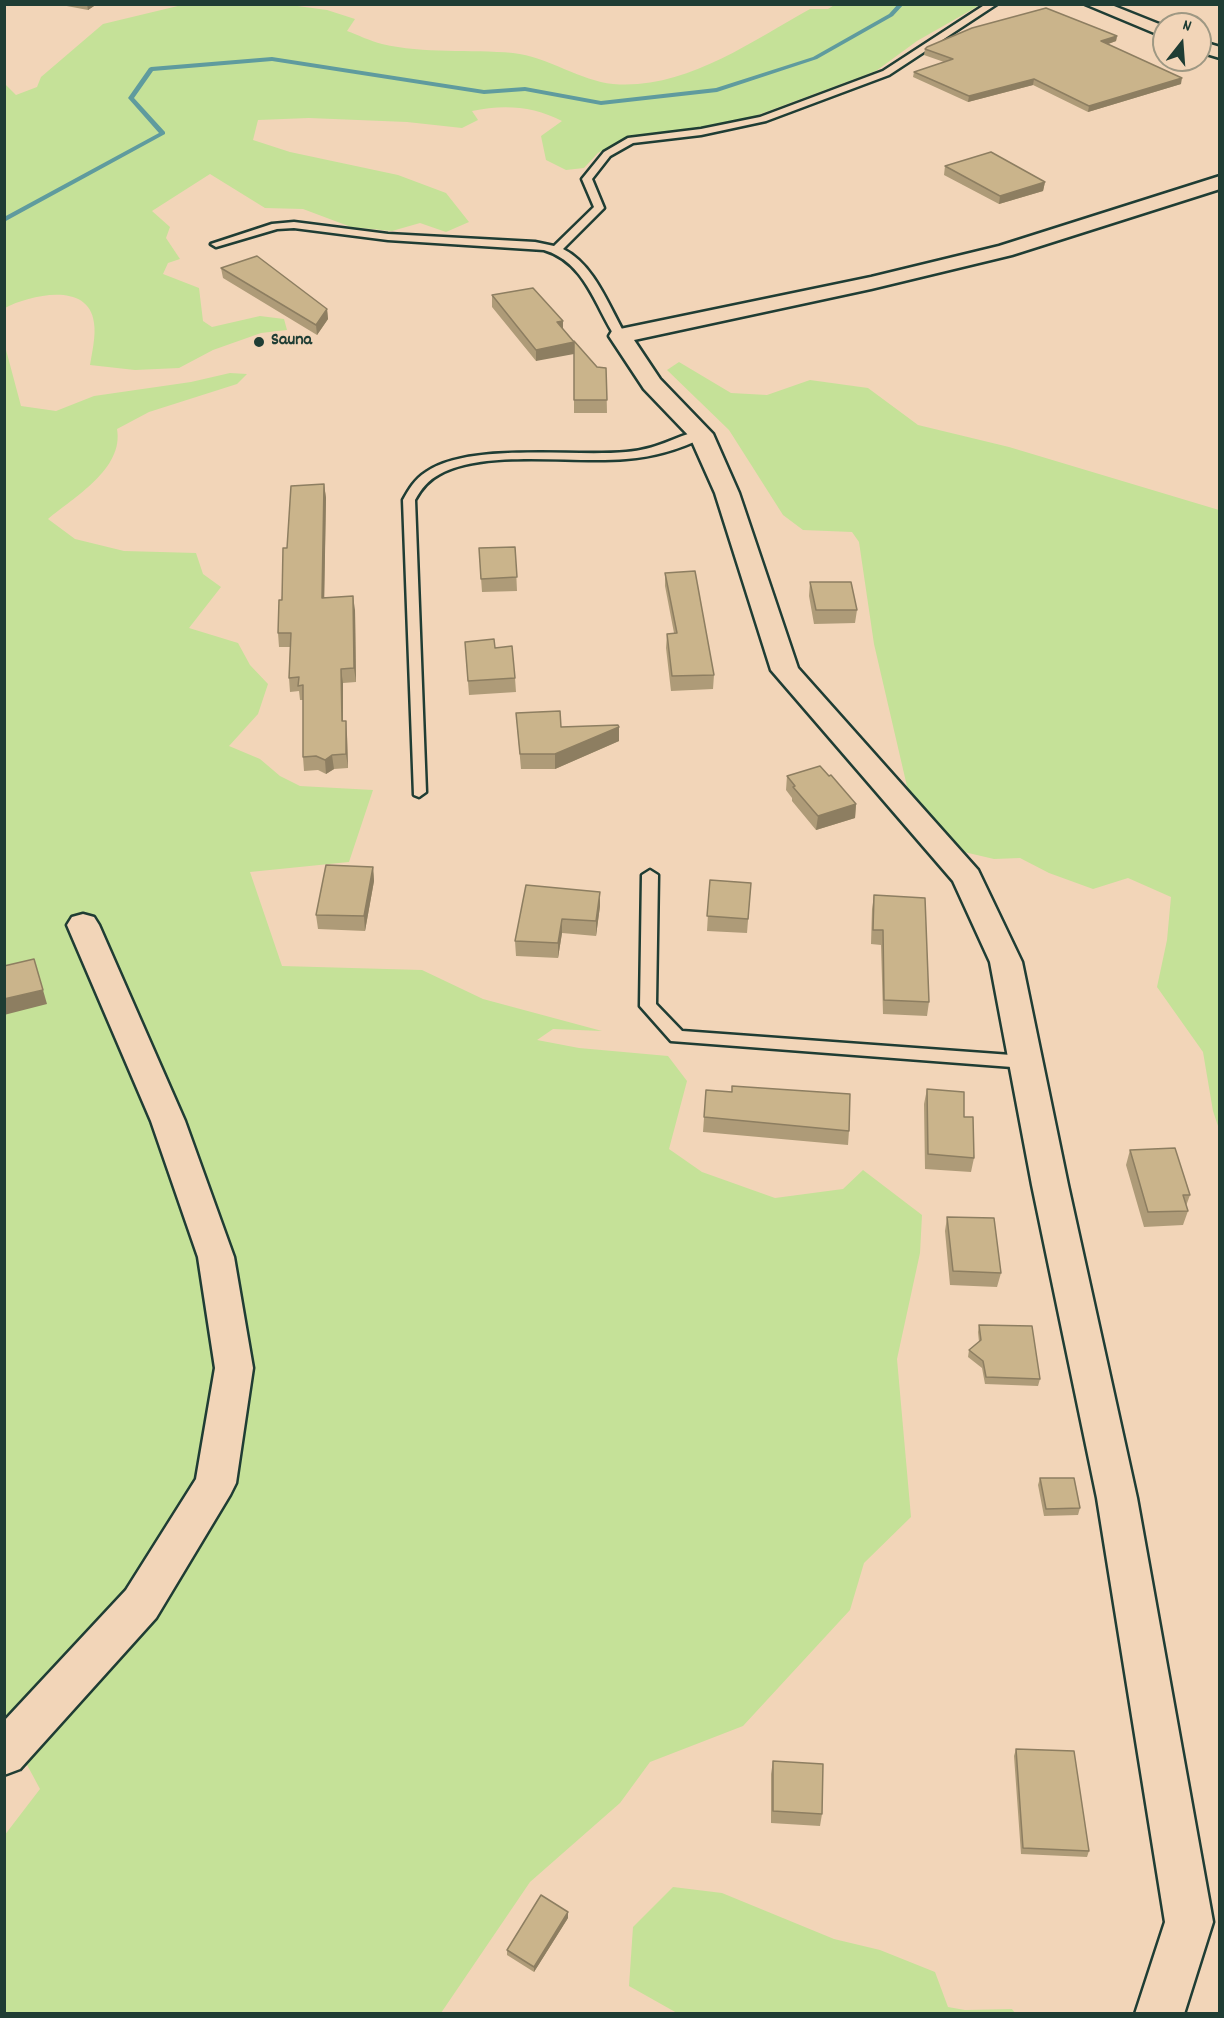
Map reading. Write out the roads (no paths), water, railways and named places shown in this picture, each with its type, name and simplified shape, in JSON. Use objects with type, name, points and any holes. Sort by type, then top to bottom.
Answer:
[{"type":"street","points":[[1093,4],[1152,27]]},
{"type":"street","points":[[1159,2013],[1189,1922],[1117,1498],[1006,962],[967,878],[785,670],[727,493],[701,434],[652,384],[620,336],[871,283],[1005,251],[1220,182]]},
{"type":"street","points":[[4,1755],[141,1604],[216,1483],[234,1368],[216,1257],[168,1121],[83,925]]},
{"type":"lane","points":[[556,250],[599,208],[599,200],[590,188],[587,179],[607,154],[631,140],[701,132],[763,118],[815,101],[886,73],[993,4]]},
{"type":"lane","points":[[216,244],[276,226],[294,225],[388,237],[516,243],[556,250],[571,258],[584,274],[620,336]]},
{"type":"lane","points":[[419,792],[409,500],[414,489],[425,477],[440,469],[464,463],[498,459],[598,458],[650,453],[676,446],[701,434]]},
{"type":"lane","points":[[650,874],[648,1006],[677,1037],[1025,1062]]},
{"type":"waterway","points":[[4,220],[163,133],[131,98],[151,69],[272,59],[484,92],[525,89],[601,103],[717,90],[815,58],[891,15],[902,4]]},
{"type":"place","name":"Sauna","points":[[259,342]]}]
